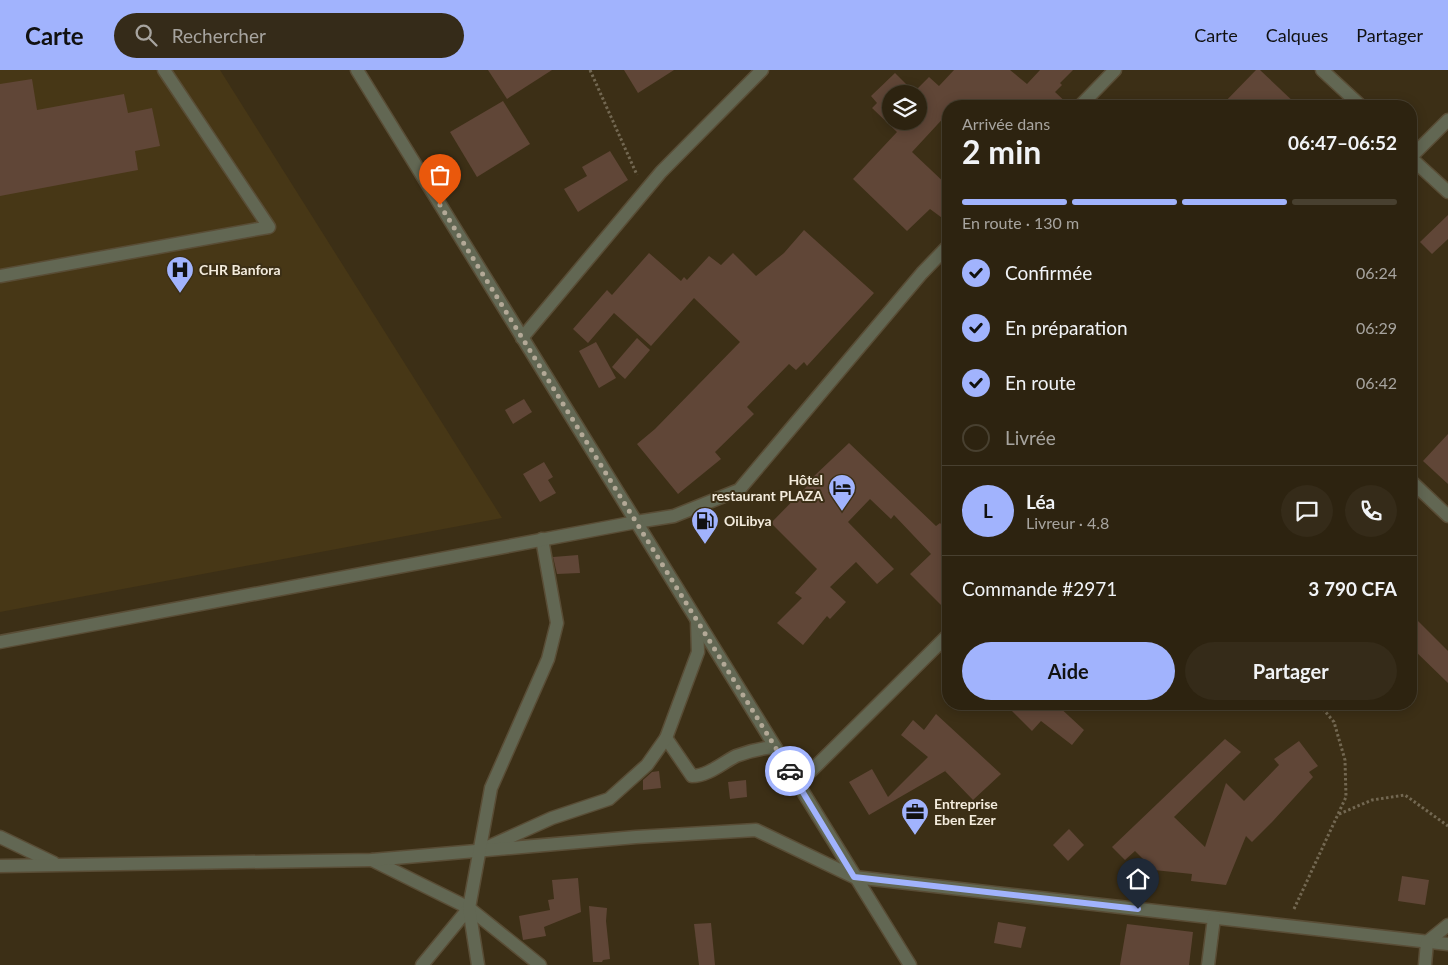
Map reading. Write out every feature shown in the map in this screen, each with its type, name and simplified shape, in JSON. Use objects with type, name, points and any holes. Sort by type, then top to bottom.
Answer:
[{"type":"street","points":[[0,276],[269,227],[164,70]]},
{"type":"street","points":[[357,70],[910,965]]},
{"type":"street","points":[[522,338],[647,192],[661,172],[762,70]]},
{"type":"street","points":[[1086,100],[1115,70]]},
{"type":"street","points":[[1322,70],[1354,100]]},
{"type":"street","points":[[1417,152],[1448,120]]},
{"type":"street","points":[[1417,164],[1448,192]]},
{"type":"street","points":[[0,642],[542,539],[674,516],[739,490],[922,273],[942,252]]},
{"type":"street","points":[[1417,486],[1448,516]]},
{"type":"street","points":[[478,965],[469,908],[491,788],[548,658],[557,623],[542,539]]},
{"type":"street","points":[[480,850],[552,818],[609,798],[647,765],[666,738],[698,652],[697,621]]},
{"type":"street","points":[[798,784],[942,641]]},
{"type":"street","points":[[666,738],[692,776],[700,776],[736,756],[760,748],[775,747]]},
{"type":"street","points":[[0,866],[372,860],[636,837],[756,830],[854,877],[1448,944]]},
{"type":"street","points":[[0,837],[58,865]]},
{"type":"street","points":[[372,860],[469,908],[540,965]]},
{"type":"street","points":[[422,965],[469,908]]},
{"type":"street","points":[[1208,965],[1214,918]]},
{"type":"street","points":[[1425,965],[1427,942],[1448,925]]},
{"type":"path","points":[[590,70],[634,170],[647,192]]},
{"type":"path","points":[[1286,926],[1346,798],[1346,760],[1334,722],[1324,710]]},
{"type":"path","points":[[1338,814],[1372,800],[1404,795],[1448,826]]},
{"type":"shaded area","name":"CHR Banfora","points":[[0,70],[220,70],[502,518],[0,612]]},
{"type":"building","points":[[488,70],[552,70],[507,99]]},
{"type":"building","points":[[624,70],[674,70],[638,93]]},
{"type":"building","points":[[954,70],[1010,70],[1027,84],[1040,70],[1073,70],[1060,83],[1062,85],[1055,92],[1064,100],[942,100],[942,120],[912,152],[942,180],[942,218],[930,209],[907,231],[853,179],[897,132],[895,130],[927,130],[927,85],[921,85],[929,77],[939,86]]},
{"type":"building","points":[[1256,70],[1260,70],[1292,100],[1227,100]]},
{"type":"building","points":[[895,73],[907,85],[882,85]]},
{"type":"building","points":[[32,79],[37,110],[124,94],[128,113],[152,108],[160,146],[135,151],[138,170],[0,196],[0,84]]},
{"type":"building","points":[[882,85],[882,118],[872,108],[877,103],[871,96]]},
{"type":"building","points":[[503,101],[530,144],[477,177],[450,132]]},
{"type":"building","points":[[610,151],[628,180],[578,212],[564,189],[587,176],[582,167]]},
{"type":"building","points":[[1448,215],[1448,239],[1432,254],[1420,242]]},
{"type":"building","points":[[804,230],[874,293],[807,366],[804,362],[796,370],[789,364],[747,407],[754,414],[715,452],[721,459],[678,494],[637,444],[655,429],[740,342],[694,298],[651,346],[614,313],[588,343],[573,329],[607,290],[612,295],[649,253],[681,281],[684,277],[687,280],[709,256],[721,265],[733,253],[756,276],[784,253]]},
{"type":"building","points":[[637,338],[650,350],[625,379],[612,367]]},
{"type":"building","points":[[596,342],[616,378],[599,388],[579,351]]},
{"type":"building","points":[[524,399],[532,412],[513,424],[505,410]]},
{"type":"building","points":[[1448,434],[1448,484],[1423,461]]},
{"type":"building","points":[[849,443],[936,526],[940,523],[942,525],[942,606],[910,574],[931,554],[894,515],[891,519],[870,499],[848,522],[894,569],[877,584],[856,562],[830,587],[846,602],[830,619],[827,616],[803,645],[777,623],[802,598],[795,593],[817,569],[771,523],[814,479],[812,478]]},
{"type":"building","points":[[544,462],[553,477],[548,480],[556,493],[540,502],[523,474]]},
{"type":"building","points":[[578,555],[580,573],[557,574],[553,557]]},
{"type":"building","points":[[1417,620],[1448,651],[1448,683],[1417,653]]},
{"type":"building","points":[[1011,710],[1062,710],[1084,730],[1072,745],[1041,721],[1032,731]]},
{"type":"building","points":[[936,714],[1001,774],[973,800],[945,771],[869,815],[849,782],[872,769],[888,797],[928,757],[901,735],[913,720],[924,730]]},
{"type":"building","points":[[1225,739],[1241,752],[1174,817],[1205,847],[1226,783],[1244,801],[1279,765],[1274,759],[1299,741],[1318,766],[1309,772],[1313,777],[1252,842],[1246,836],[1226,885],[1191,881],[1192,874],[1154,870],[1135,851],[1125,860],[1112,847]]},
{"type":"building","points":[[659,771],[661,788],[643,790],[643,780],[652,772]]},
{"type":"building","points":[[746,780],[747,797],[730,799],[728,782]]},
{"type":"building","points":[[1069,829],[1084,845],[1068,861],[1053,845]]},
{"type":"building","points":[[1402,876],[1429,880],[1425,905],[1398,901]]},
{"type":"building","points":[[578,878],[581,912],[544,927],[546,936],[523,940],[519,916],[550,910],[548,900],[554,899],[552,880]]},
{"type":"building","points":[[589,906],[607,908],[606,921],[610,959],[603,960],[602,962],[593,962]]},
{"type":"building","points":[[998,922],[1026,927],[1021,948],[994,943]]},
{"type":"building","points":[[711,923],[715,965],[699,965],[694,924]]},
{"type":"building","points":[[1127,924],[1193,932],[1189,965],[1120,965]]},
{"type":"way so far","points":[[440,205],[790,771]]},
{"type":"place","name":"CHR Banfora","points":[[180,294]]},
{"type":"place","name":"Hôtel restaurant PLAZA","points":[[842,512]]},
{"type":"place","name":"OiLibya","points":[[705,545]]},
{"type":"place","name":"Entreprise Eben Ezer","points":[[915,836]]},
{"type":"route","points":[[790,771],[854,877],[1138,909]]}]
